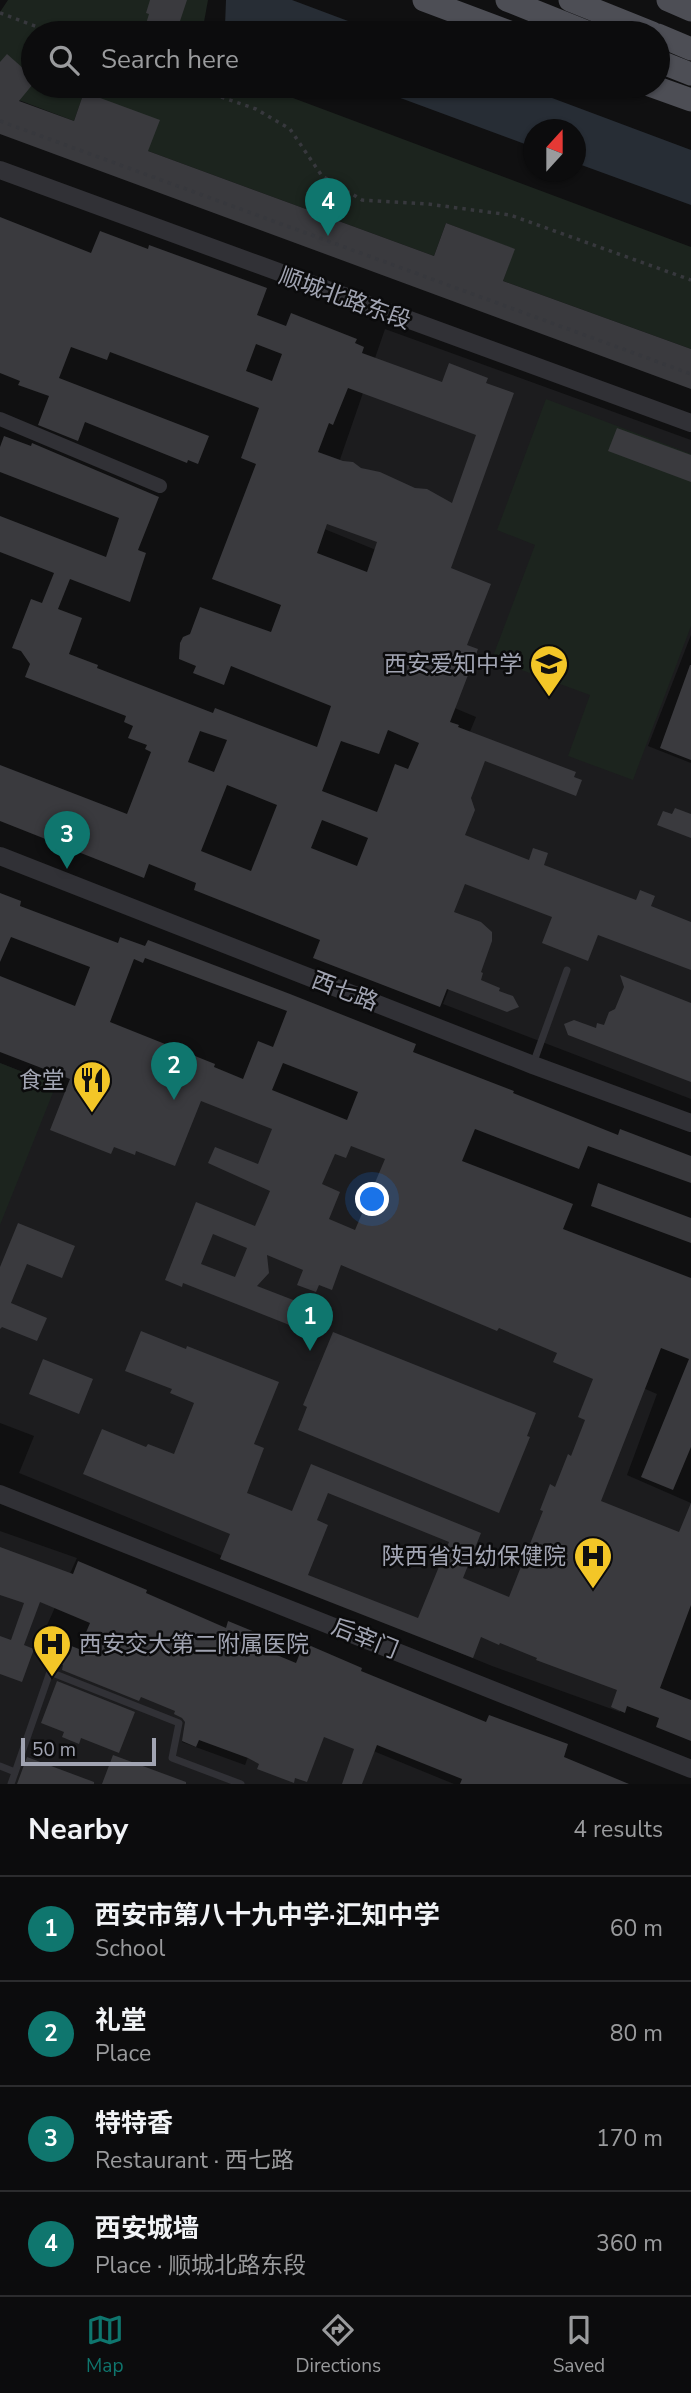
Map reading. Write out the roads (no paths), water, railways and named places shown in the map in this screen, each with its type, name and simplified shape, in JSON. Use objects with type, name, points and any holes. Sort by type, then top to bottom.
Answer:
[{"type":"main road","points":[[424,0],[480,21]]},
{"type":"main road","points":[[507,0],[559,21]]},
{"type":"main road","points":[[570,0],[622,21]]},
{"type":"main road","points":[[667,0],[691,9]]},
{"type":"main road","points":[[670,41],[691,49]]},
{"type":"main road","points":[[670,66],[691,74]]},
{"type":"main road","points":[[670,92],[691,100]]},
{"type":"street","name":"顺城北路东段","points":[[0,170],[691,423]]},
{"type":"street","points":[[0,420],[160,486]]},
{"type":"street","name":"西七路","points":[[0,856],[533,1065],[691,1124]]},
{"type":"street","name":"后宰门","points":[[0,1494],[691,1769]]},
{"type":"lane","points":[[533,1065],[567,970]]},
{"type":"lane","points":[[11,1784],[50,1672],[179,1723],[172,1758],[241,1784]]},
{"type":"lane","points":[[0,1766],[15,1772]]},
{"type":"place","name":"西安城墙","points":[[328,236]]},
{"type":"place","name":"西安爱知中学","points":[[549,698]]},
{"type":"place","name":"特特香","points":[[67,869]]},
{"type":"place","name":"礼堂","points":[[174,1100]]},
{"type":"place","name":"食堂","points":[[92,1114]]},
{"type":"place","name":"西安市第八十九中学·汇知中学","points":[[310,1351]]},
{"type":"place","name":"陕西省妇幼保健院","points":[[593,1590]]},
{"type":"place","name":"西安交大第二附属医院","points":[[52,1678]]}]
